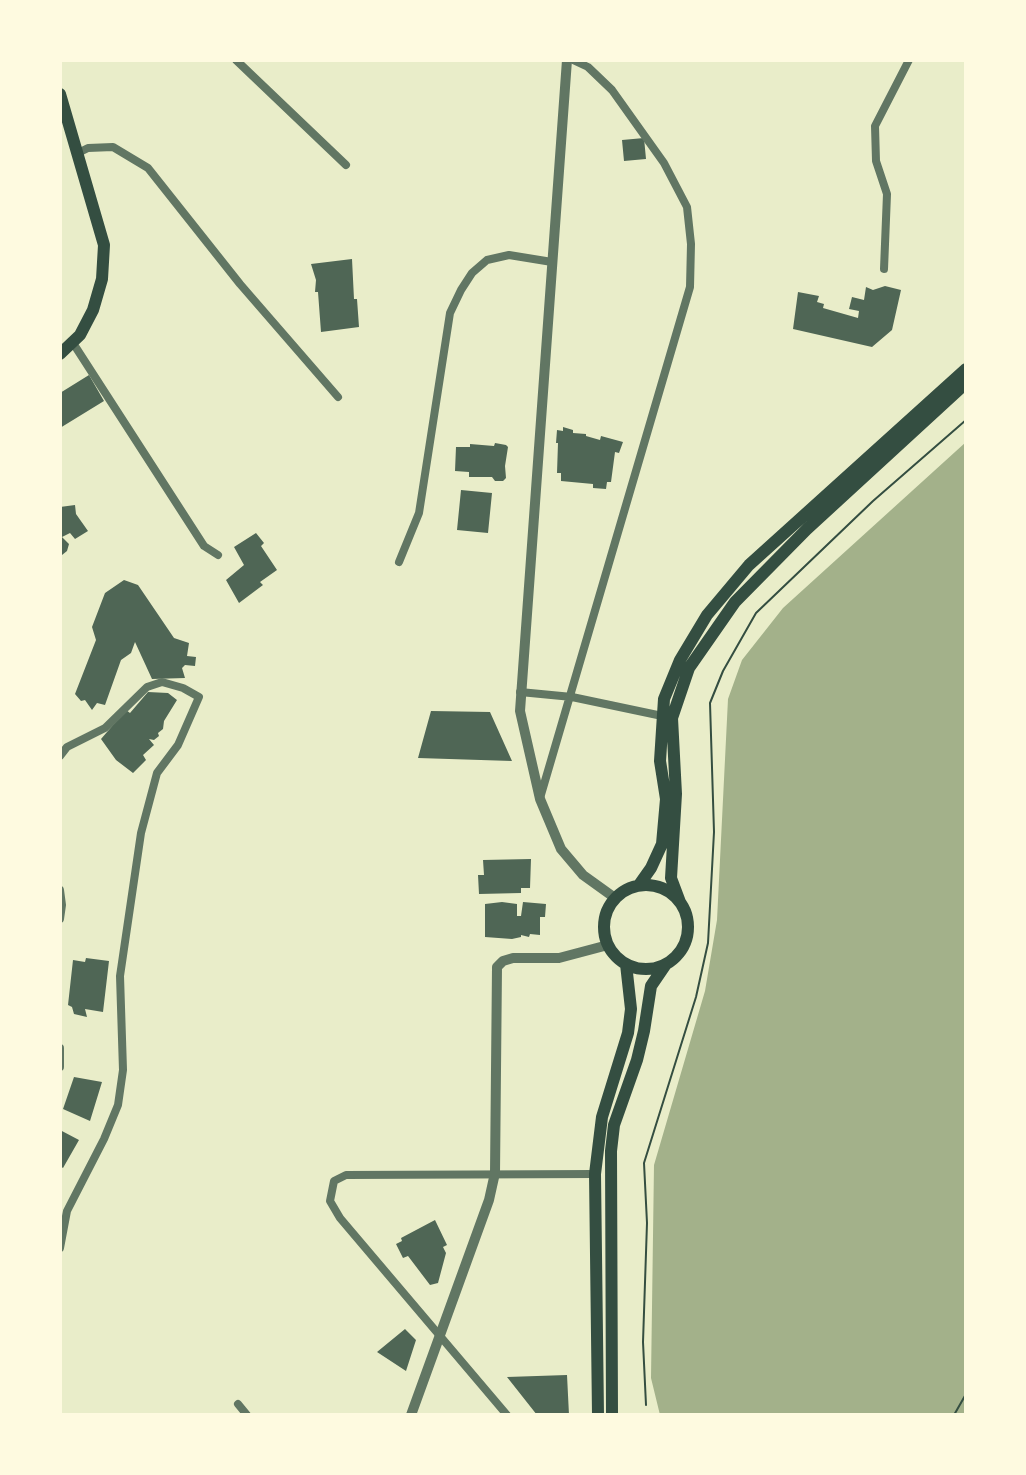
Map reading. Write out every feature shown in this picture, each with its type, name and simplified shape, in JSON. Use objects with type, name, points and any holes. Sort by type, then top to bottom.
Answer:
[{"type":"main road","points":[[60,94],[104,245],[104,266],[93,310],[73,343],[60,354]]},
{"type":"main road","points":[[680,902],[662,888],[639,885],[626,890],[615,898],[604,920],[608,945],[626,964],[653,968],[676,957],[687,936],[688,924],[680,902],[671,878],[676,794],[664,699],[680,660],[707,615],[736,579],[781,534],[966,369]]},
{"type":"main road","points":[[639,885],[662,844],[666,799],[660,761],[667,717],[689,668],[724,617],[807,529],[966,383]]},
{"type":"main road","points":[[724,617],[725,603],[738,590],[736,579]]},
{"type":"main road","points":[[676,702],[676,688],[686,663],[680,660]]},
{"type":"main road","points":[[595,1415],[598,1400],[595,1174],[602,1117],[628,1033],[631,1009],[626,964]]},
{"type":"main road","points":[[612,1415],[611,1151],[614,1125],[640,1045],[651,986],[666,964]]},
{"type":"street","points":[[236,60],[346,165]]},
{"type":"street","points":[[567,60],[520,692],[521,726],[540,799],[561,849],[583,875],[615,898]]},
{"type":"street","points":[[540,799],[690,287],[691,244],[687,207],[664,163],[612,90],[588,67],[573,60]]},
{"type":"street","points":[[884,269],[887,194],[876,161],[875,126],[909,60]]},
{"type":"street","points":[[78,153],[88,148],[113,147],[148,168],[240,284],[338,397]]},
{"type":"street","points":[[399,562],[419,513],[450,313],[461,290],[472,273],[487,260],[509,255],[552,262]]},
{"type":"street","points":[[73,343],[204,546],[218,555]]},
{"type":"street","points":[[60,756],[67,747],[105,728],[147,687],[162,682],[199,697],[178,745],[157,773],[141,833],[120,976],[123,1070],[118,1105],[67,1211],[60,1248]]},
{"type":"street","points":[[520,692],[572,697],[667,717]]},
{"type":"street","points":[[60,890],[60,919]]},
{"type":"street","points":[[411,1415],[489,1200],[495,1173],[497,967],[513,958],[559,958],[608,945]]},
{"type":"street","points":[[60,1048],[60,1067]]},
{"type":"street","points":[[507,1415],[340,1218],[330,1201],[334,1181],[346,1175],[595,1174]]},
{"type":"street","points":[[238,1404],[247,1415]]},
{"type":"path","points":[[646,1405],[643,1342],[647,1223],[644,1163],[696,997],[708,943],[714,832],[710,703],[723,671],[756,613],[873,501],[966,420]]},
{"type":"path","points":[[954,1415],[966,1394]]},
{"type":"shaded area","points":[[966,442],[966,1415],[660,1415],[651,1378],[654,1165],[705,991],[717,920],[728,699],[742,660],[783,608]]},
{"type":"building","points":[[644,138],[646,159],[624,161],[622,140]]},
{"type":"building","points":[[352,259],[359,327],[321,332],[318,292],[315,292],[316,280],[311,264]]},
{"type":"building","points":[[885,286],[901,290],[892,330],[872,347],[793,329],[798,292],[819,296],[817,302],[824,304],[823,308],[858,318],[859,311],[849,309],[852,297],[864,300],[866,287],[873,290]]},
{"type":"building","points":[[89,375],[104,401],[60,428],[60,393]]},
{"type":"building","points":[[563,427],[600,440],[601,436],[623,442],[619,453],[615,452],[611,482],[607,482],[606,489],[593,488],[593,484],[561,481],[561,473],[557,473],[556,443],[557,430],[563,431]]},
{"type":"building","points":[[495,443],[508,447],[506,478],[503,481],[495,481],[492,477],[469,477],[469,472],[455,471],[456,447],[470,447],[470,444],[494,446]]},
{"type":"building","points":[[461,490],[492,493],[488,533],[457,530]]},
{"type":"building","points":[[75,505],[76,514],[88,531],[75,539],[70,533],[62,537],[69,544],[62,555],[60,507]]},
{"type":"building","points":[[256,533],[277,570],[239,603],[226,580],[244,565],[234,547]]},
{"type":"building","points":[[124,580],[138,585],[174,638],[189,643],[187,656],[196,657],[195,666],[185,665],[182,668],[185,678],[152,679],[135,642],[131,653],[121,660],[105,705],[97,703],[92,710],[85,700],[81,701],[75,694],[96,640],[92,627],[105,593]]},
{"type":"building","points":[[148,692],[168,693],[177,700],[159,736],[149,739],[154,745],[143,755],[146,760],[133,773],[116,760],[101,739],[126,710],[130,713]]},
{"type":"building","points":[[431,711],[490,712],[512,761],[418,758]]},
{"type":"building","points":[[531,859],[530,888],[521,888],[521,893],[479,894],[478,875],[484,875],[483,860]]},
{"type":"building","points":[[523,902],[546,904],[545,917],[540,917],[540,935],[521,935],[512,939],[485,937],[485,904],[517,904],[517,916],[521,916]]},
{"type":"building","points":[[86,958],[109,961],[103,1012],[85,1009],[87,1017],[74,1014],[68,1005],[73,960],[85,962]]},
{"type":"building","points":[[74,1077],[102,1082],[90,1121],[63,1109]]},
{"type":"building","points":[[60,1130],[79,1140],[63,1168],[60,1166]]},
{"type":"building","points":[[435,1220],[447,1245],[443,1247],[446,1253],[438,1283],[430,1285],[408,1256],[403,1258],[396,1244],[402,1241],[401,1238]]},
{"type":"building","points":[[405,1329],[416,1340],[406,1371],[377,1352]]},
{"type":"building","points":[[567,1375],[569,1415],[537,1415],[507,1377]]}]
